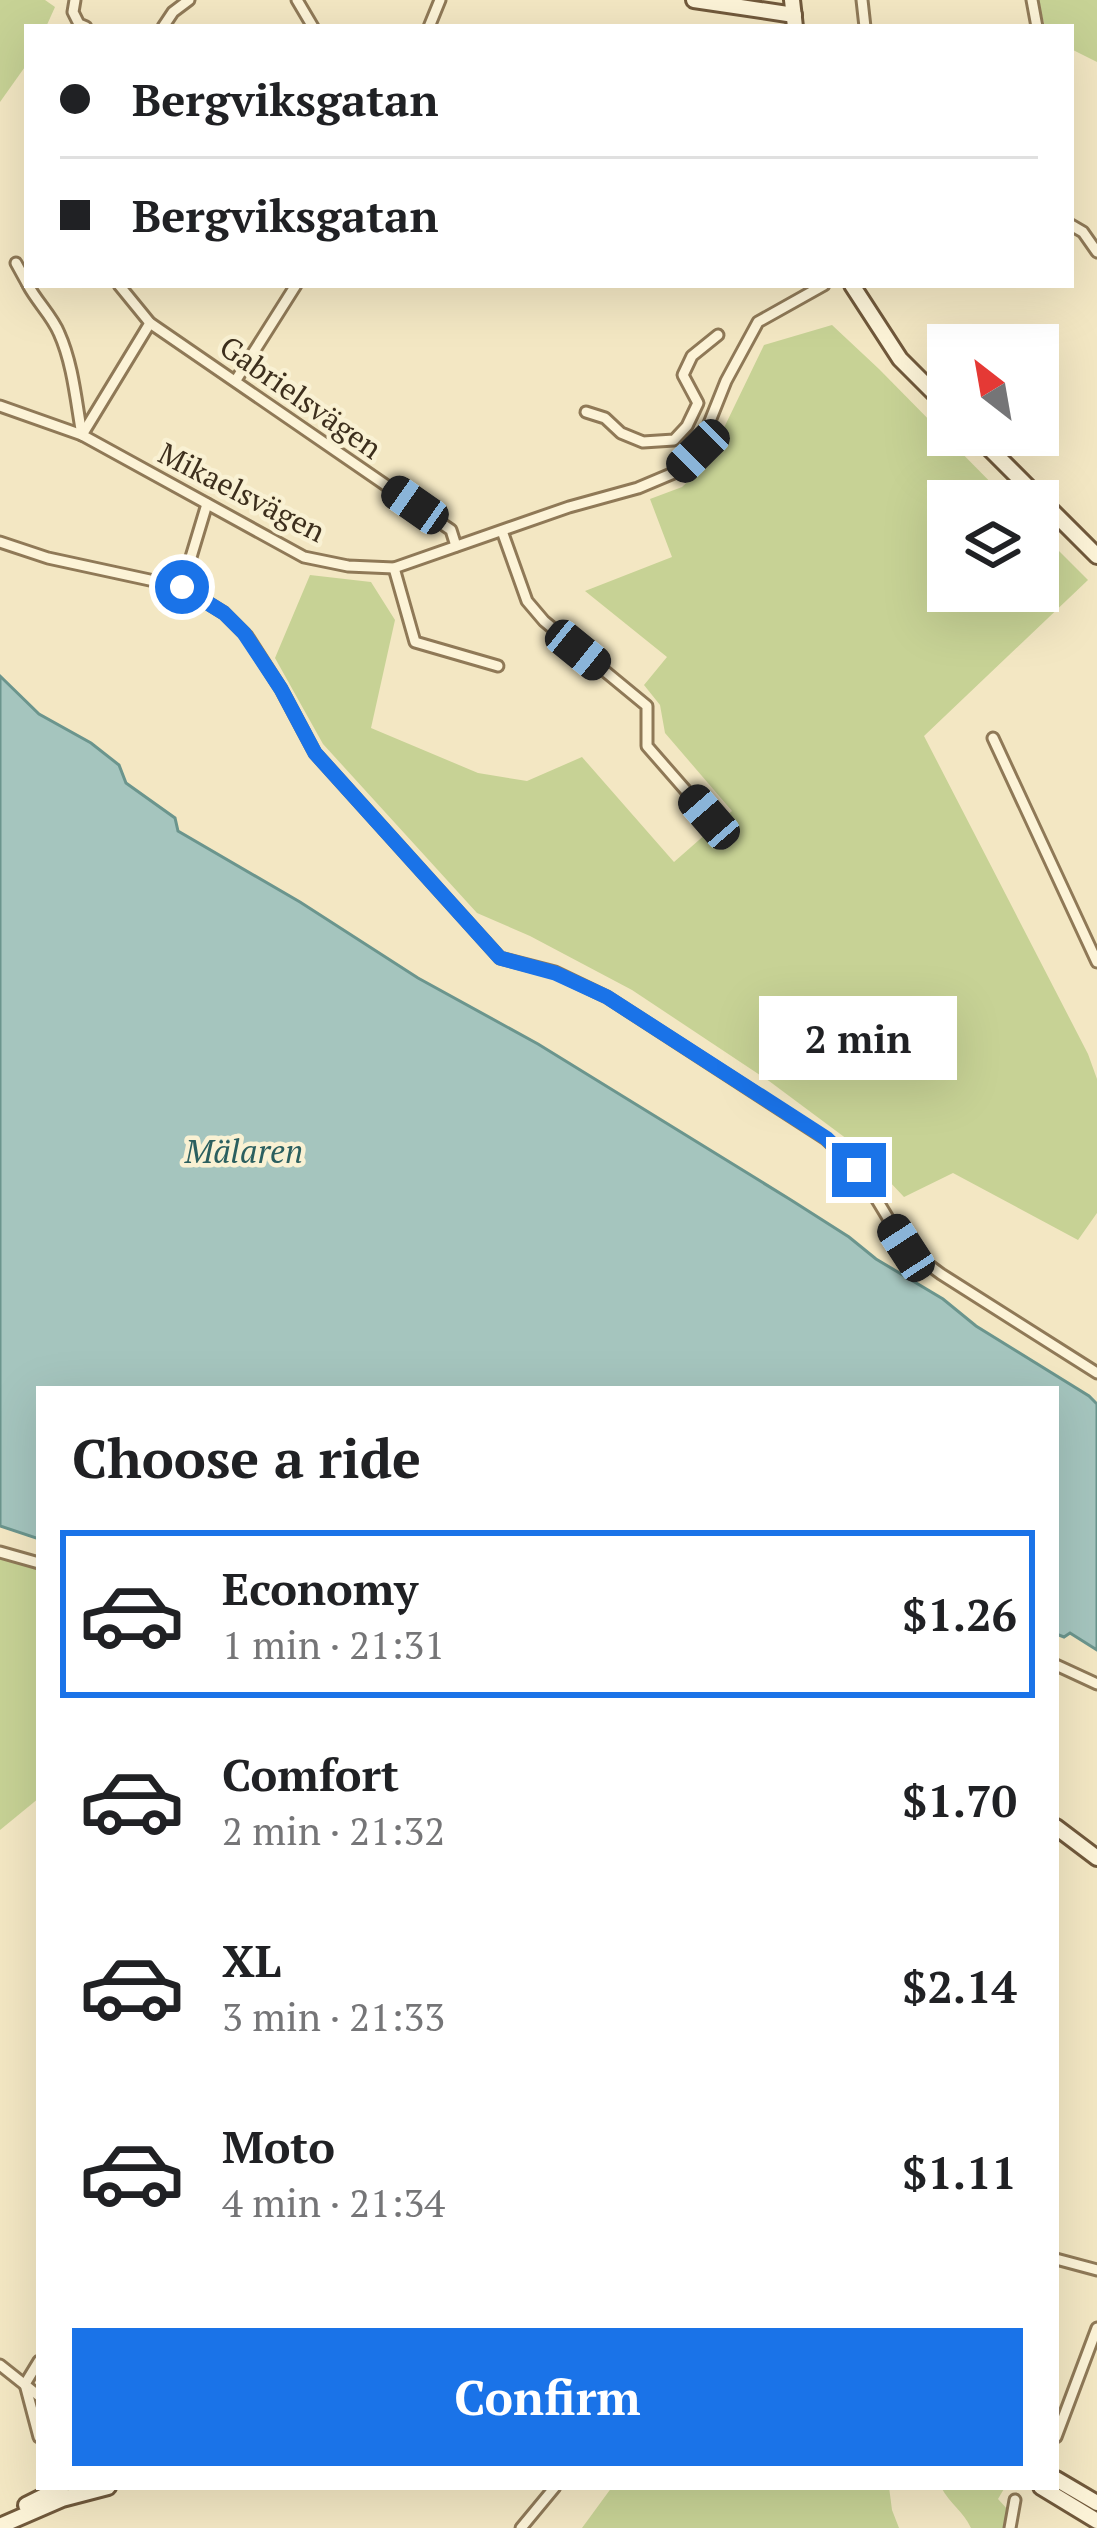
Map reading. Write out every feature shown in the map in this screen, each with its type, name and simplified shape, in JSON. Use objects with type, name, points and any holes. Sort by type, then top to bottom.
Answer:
[{"type":"street","points":[[165,24],[189,0]]},
{"type":"street","points":[[694,0],[794,14]]},
{"type":"street","points":[[1074,227],[1097,252]]},
{"type":"street","points":[[16,263],[24,278]]},
{"type":"street","points":[[29,288],[57,326],[67,352],[82,434]]},
{"type":"street","name":"Gabrielsvägen","points":[[121,288],[150,322],[451,530],[456,546]]},
{"type":"street","points":[[236,380],[294,288]]},
{"type":"street","name":"Mikaelsvägen","points":[[0,406],[82,434],[304,557],[394,568],[676,472],[698,451],[726,381],[758,322],[819,288]]},
{"type":"street","points":[[854,288],[900,358],[927,386]]},
{"type":"street","points":[[82,434],[150,322]]},
{"type":"street","points":[[586,412],[643,442],[674,440],[698,403],[683,375],[692,356],[718,335]]},
{"type":"street","points":[[997,456],[1097,556]]},
{"type":"street","points":[[182,587],[207,504]]},
{"type":"street","points":[[1084,544],[1097,530]]},
{"type":"street","points":[[502,531],[527,601],[544,621],[646,706],[647,746],[709,817]]},
{"type":"street","points":[[0,542],[48,558],[182,587],[224,613],[244,633],[281,689],[315,753],[500,958],[555,973],[607,997],[826,1138],[859,1170],[906,1248],[1097,1373]]},
{"type":"street","points":[[394,568],[415,642],[498,666]]},
{"type":"street","points":[[993,738],[1097,962]]},
{"type":"street","points":[[0,1552],[36,1562]]},
{"type":"street","points":[[1059,1666],[1097,1684]]},
{"type":"street","points":[[1059,1829],[1097,1858]]},
{"type":"street","points":[[1059,2260],[1097,2270]]},
{"type":"street","points":[[1059,2429],[1097,2328]]},
{"type":"street","points":[[0,2366],[36,2393]]},
{"type":"street","points":[[36,2366],[26,2384],[36,2425]]},
{"type":"street","points":[[1059,2481],[1097,2503]]},
{"type":"street","points":[[521,2528],[553,2490]]},
{"type":"street","points":[[1046,2490],[1097,2521]]},
{"type":"street","points":[[0,2522],[65,2491]]},
{"type":"street","points":[[1010,2528],[1015,2500]]},
{"type":"green space","points":[[0,0],[45,0],[55,7],[47,24],[24,24],[24,68],[0,102]]},
{"type":"green space","points":[[1038,0],[1097,0],[1097,62],[1074,50],[1074,24],[1044,24]]},
{"type":"green space","points":[[832,325],[927,418],[927,456],[965,456],[988,480],[927,480],[927,612],[1054,612],[924,736],[1097,1079],[1097,1213],[1078,1240],[953,1173],[904,1197],[855,1145],[769,1081],[632,990],[477,913],[323,744],[275,658],[310,575],[371,582],[395,620],[371,728],[478,773],[527,781],[582,757],[674,862],[732,811],[665,733],[660,705],[644,685],[667,657],[585,591],[672,557],[650,499],[682,487],[706,465],[764,345]]},
{"type":"green space","points":[[1059,551],[1088,580],[1059,608]]},
{"type":"green space","points":[[0,1558],[36,1569],[36,1800],[0,1830]]},
{"type":"green space","points":[[610,2490],[889,2490],[899,2528],[582,2528]]},
{"type":"green space","points":[[943,2490],[1003,2490],[998,2499],[1009,2511],[1006,2528],[971,2528]]},
{"type":"water","name":"Mälaren","points":[[0,676],[39,714],[119,765],[126,783],[175,818],[178,831],[791,1200],[943,1299],[976,1326],[1089,1396],[1097,1404],[1097,1650],[1070,1633],[1059,1635],[1059,1386],[36,1386],[36,1538],[0,1526]]},
{"type":"route","points":[[182,587],[224,613],[244,633],[315,753],[500,958],[555,973],[607,997],[826,1138],[859,1170]]}]
